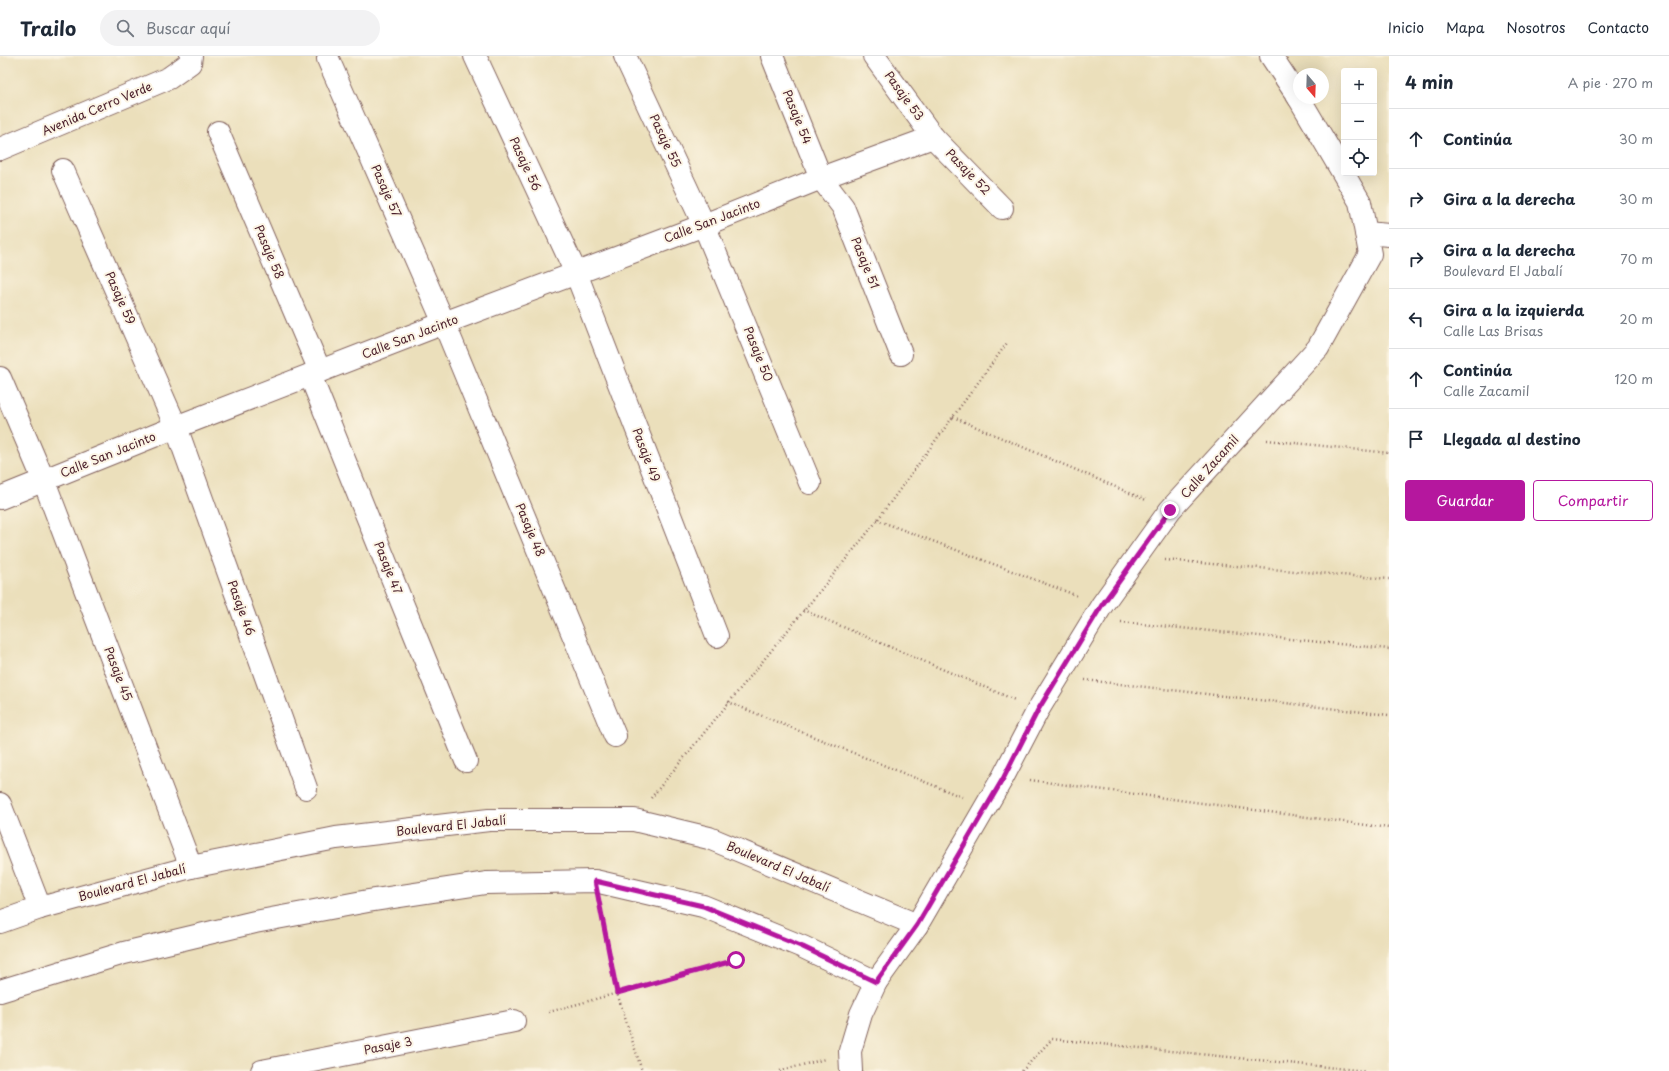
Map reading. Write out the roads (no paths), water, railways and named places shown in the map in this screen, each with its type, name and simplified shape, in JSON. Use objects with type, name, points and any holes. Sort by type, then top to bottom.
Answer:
[{"type":"street","name":"Pasaje 56","points":[[475,56],[576,273]]},
{"type":"street","name":"Pasaje 55","points":[[625,56],[704,225]]},
{"type":"street","name":"Pasaje 54","points":[[772,56],[821,178]]},
{"type":"street","name":"Pasaje 53","points":[[874,56],[933,137]]},
{"type":"street","name":"Calle Zacamil","points":[[1271,56],[1293,89]]},
{"type":"street","name":"Pasaje 57","points":[[328,59],[444,323]]},
{"type":"street","name":"Avenida Cerro Verde","points":[[0,149],[170,78],[190,60]]},
{"type":"street","name":"Calle Zacamil","points":[[851,1061],[861,1014],[876,982],[917,925],[1004,777],[1038,710],[1098,612],[1170,510],[1318,348],[1370,254],[1360,202],[1303,104]]},
{"type":"street","name":"Pasaje 58","points":[[218,132],[315,373]]},
{"type":"street","name":"Calle San Jacinto","points":[[0,498],[176,427],[444,323],[704,225],[821,178],[933,137]]},
{"type":"street","name":"Pasaje 52","points":[[933,137],[1002,208]]},
{"type":"street","name":"Pasaje 59","points":[[63,170],[176,427]]},
{"type":"street","name":"Pasaje 51","points":[[821,178],[843,207],[901,354]]},
{"type":"street","name":"Pasaje 50","points":[[704,225],[810,483]]},
{"type":"street","points":[[1366,233],[1389,235]]},
{"type":"street","name":"Pasaje 49","points":[[576,273],[717,636]]},
{"type":"street","name":"Pasaje 48","points":[[444,323],[616,736]]},
{"type":"street","name":"Pasaje 47","points":[[315,373],[466,761]]},
{"type":"street","name":"Pasaje 45","points":[[0,378],[44,481],[192,867]]},
{"type":"street","name":"Pasaje 46","points":[[176,427],[306,788]]},
{"type":"street","points":[[0,804],[40,908]]},
{"type":"street","name":"Boulevard El Jabalí","points":[[0,922],[40,908],[192,867],[336,838],[489,820],[634,820],[710,838],[917,925]]},
{"type":"street","points":[[0,991],[124,954],[255,922],[368,901],[486,883],[595,881],[703,906],[803,947],[876,982]]},
{"type":"street","name":"Pasaje 3","points":[[262,1071],[514,1021]]}]
